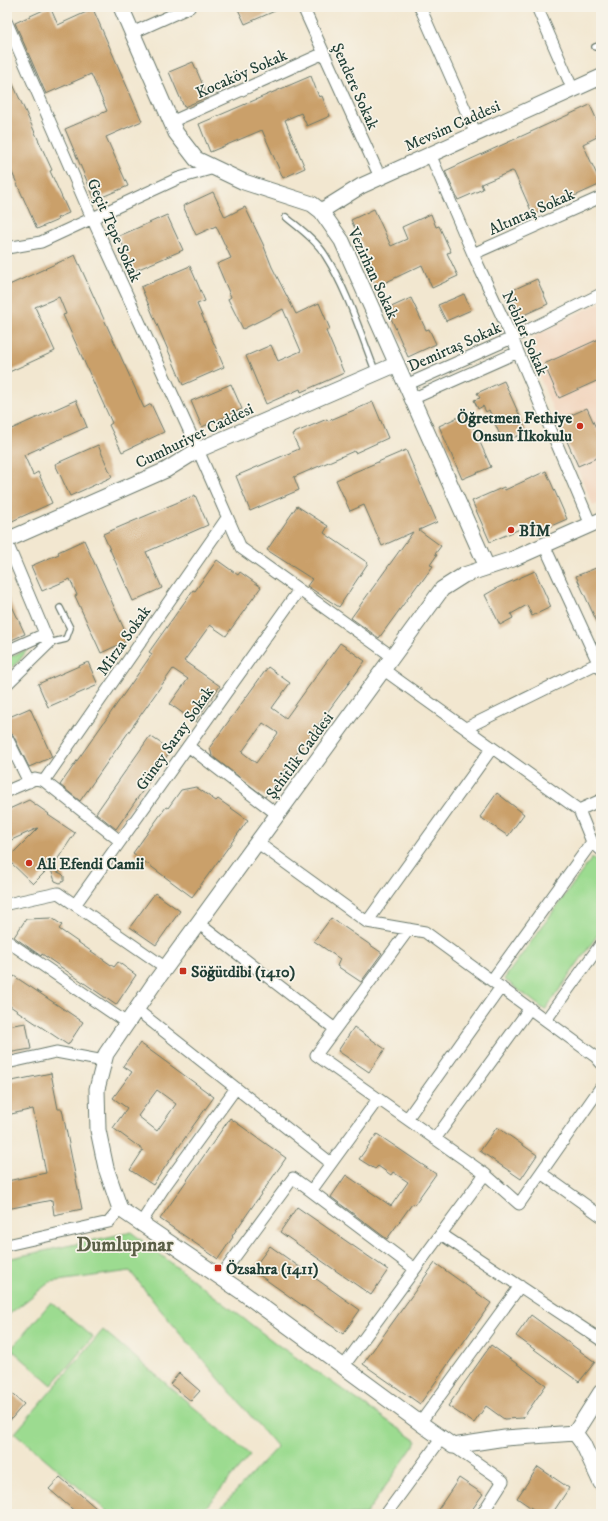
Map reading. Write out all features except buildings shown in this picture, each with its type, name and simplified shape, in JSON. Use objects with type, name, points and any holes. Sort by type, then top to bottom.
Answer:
[{"type":"street","name":"Vezirhan Sokak","points":[[121,7],[176,134],[196,159],[244,182],[312,204],[321,211],[342,241],[488,567]]},
{"type":"street","points":[[132,33],[190,7]]},
{"type":"street","name":"Şendere Sokak","points":[[303,7],[380,177]]},
{"type":"street","points":[[420,7],[476,134]]},
{"type":"street","points":[[537,7],[573,90]]},
{"type":"street","name":"Geçit Tepe Sokak","points":[[7,23],[92,218],[241,548],[393,657]]},
{"type":"street","name":"Kocaköy Sokak","points":[[171,122],[324,53]]},
{"type":"street","name":"Mevsim Caddesi","points":[[321,211],[361,186],[601,77]]},
{"type":"street","name":"Nebiler Sokak","points":[[430,154],[473,254],[596,523]]},
{"type":"street","points":[[7,248],[41,242],[179,178],[214,168]]},
{"type":"street","name":"Altıntaş Sokak","points":[[473,254],[601,197]]},
{"type":"street","name":"Demirtaş Sokak","points":[[406,385],[512,338],[601,294]]},
{"type":"street","points":[[412,399],[518,352]]},
{"type":"street","name":"Cumhuriyet Caddesi","points":[[7,541],[166,470],[198,450],[397,364]]},
{"type":"street","name":"Mirza Sokak","points":[[44,781],[228,518]]},
{"type":"street","name":"Şehitlik Caddesi","points":[[120,1209],[106,1168],[98,1130],[97,1089],[106,1054],[136,1010],[442,589],[464,575],[513,559],[596,523]]},
{"type":"street","points":[[7,541],[47,638]]},
{"type":"street","points":[[466,728],[599,667],[544,545]]},
{"type":"street","name":"Güney Saray Sokak","points":[[75,905],[299,590]]},
{"type":"street","points":[[7,652],[47,638]]},
{"type":"street","points":[[7,684],[47,638]]},
{"type":"street","points":[[384,670],[579,810],[592,842],[601,850]]},
{"type":"street","points":[[7,738],[29,782]]},
{"type":"street","points":[[188,746],[278,815]]},
{"type":"street","points":[[367,922],[492,748]]},
{"type":"street","points":[[7,792],[35,779],[44,781],[120,841]]},
{"type":"street","points":[[579,810],[601,800]]},
{"type":"street","points":[[407,1119],[592,842]]},
{"type":"street","points":[[258,843],[367,922],[425,932],[596,1057],[601,1063]]},
{"type":"street","points":[[7,904],[58,893],[166,968]]},
{"type":"street","points":[[198,923],[335,1029]]},
{"type":"street","points":[[409,929],[316,1056],[485,1174],[519,1204],[601,1087]]},
{"type":"street","points":[[7,942],[127,1023]]},
{"type":"street","points":[[546,1020],[601,944]]},
{"type":"street","points":[[435,1139],[530,1008]]},
{"type":"street","points":[[136,1010],[331,1163]]},
{"type":"street","points":[[7,1063],[56,1052],[104,1061]]},
{"type":"street","points":[[140,1223],[236,1088]]},
{"type":"street","points":[[311,1191],[378,1099]]},
{"type":"street","points":[[541,1173],[601,1216]]},
{"type":"street","points":[[343,1366],[485,1174]]},
{"type":"street","points":[[220,1278],[293,1178],[415,1269]]},
{"type":"street","points":[[7,1245],[108,1222],[120,1209],[220,1278],[420,1423],[503,1481],[482,1514]]},
{"type":"street","points":[[441,1234],[601,1340]]},
{"type":"street","points":[[420,1423],[520,1286]]},
{"type":"street","points":[[575,1433],[601,1392]]},
{"type":"street","points":[[386,1514],[447,1442],[575,1433]]},
{"type":"street","points":[[575,1433],[584,1444],[601,1483]]},
{"type":"lane","points":[[286,217],[310,238],[325,254],[342,286],[376,373]]},
{"type":"lane","points":[[47,638],[66,639],[70,628],[60,608]]},
{"type":"shaded area","name":"Öğretmen Fethiye Onsun İlkokulu","points":[[601,302],[601,503],[593,506],[528,349],[538,333]]},
{"type":"green space","points":[[28,649],[19,661],[7,671],[7,658]]},
{"type":"green space","points":[[592,858],[601,866],[601,930],[545,1010],[504,979]]},
{"type":"green space","points":[[131,1232],[278,1345],[417,1441],[366,1514],[215,1514],[277,1447],[158,1307],[130,1271],[50,1282],[7,1316],[7,1259]]},
{"type":"green space","points":[[51,1302],[93,1337],[52,1385],[11,1349]]},
{"type":"green space","points":[[103,1330],[250,1455],[200,1514],[110,1514],[15,1433]]},
{"type":"place","name":"Öğretmen Fethiye Onsun İlkokulu","points":[[580,426]]},
{"type":"place","name":"BİM","points":[[511,530]]},
{"type":"place","name":"Ali Efendi Camii","points":[[29,863]]},
{"type":"place","name":"Söğütdibi (1410)","points":[[183,971]]},
{"type":"place","name":"Özsahra (1411)","points":[[218,1268]]},
{"type":"district","name":"Dumlupınar","points":[[125,1244]]}]
